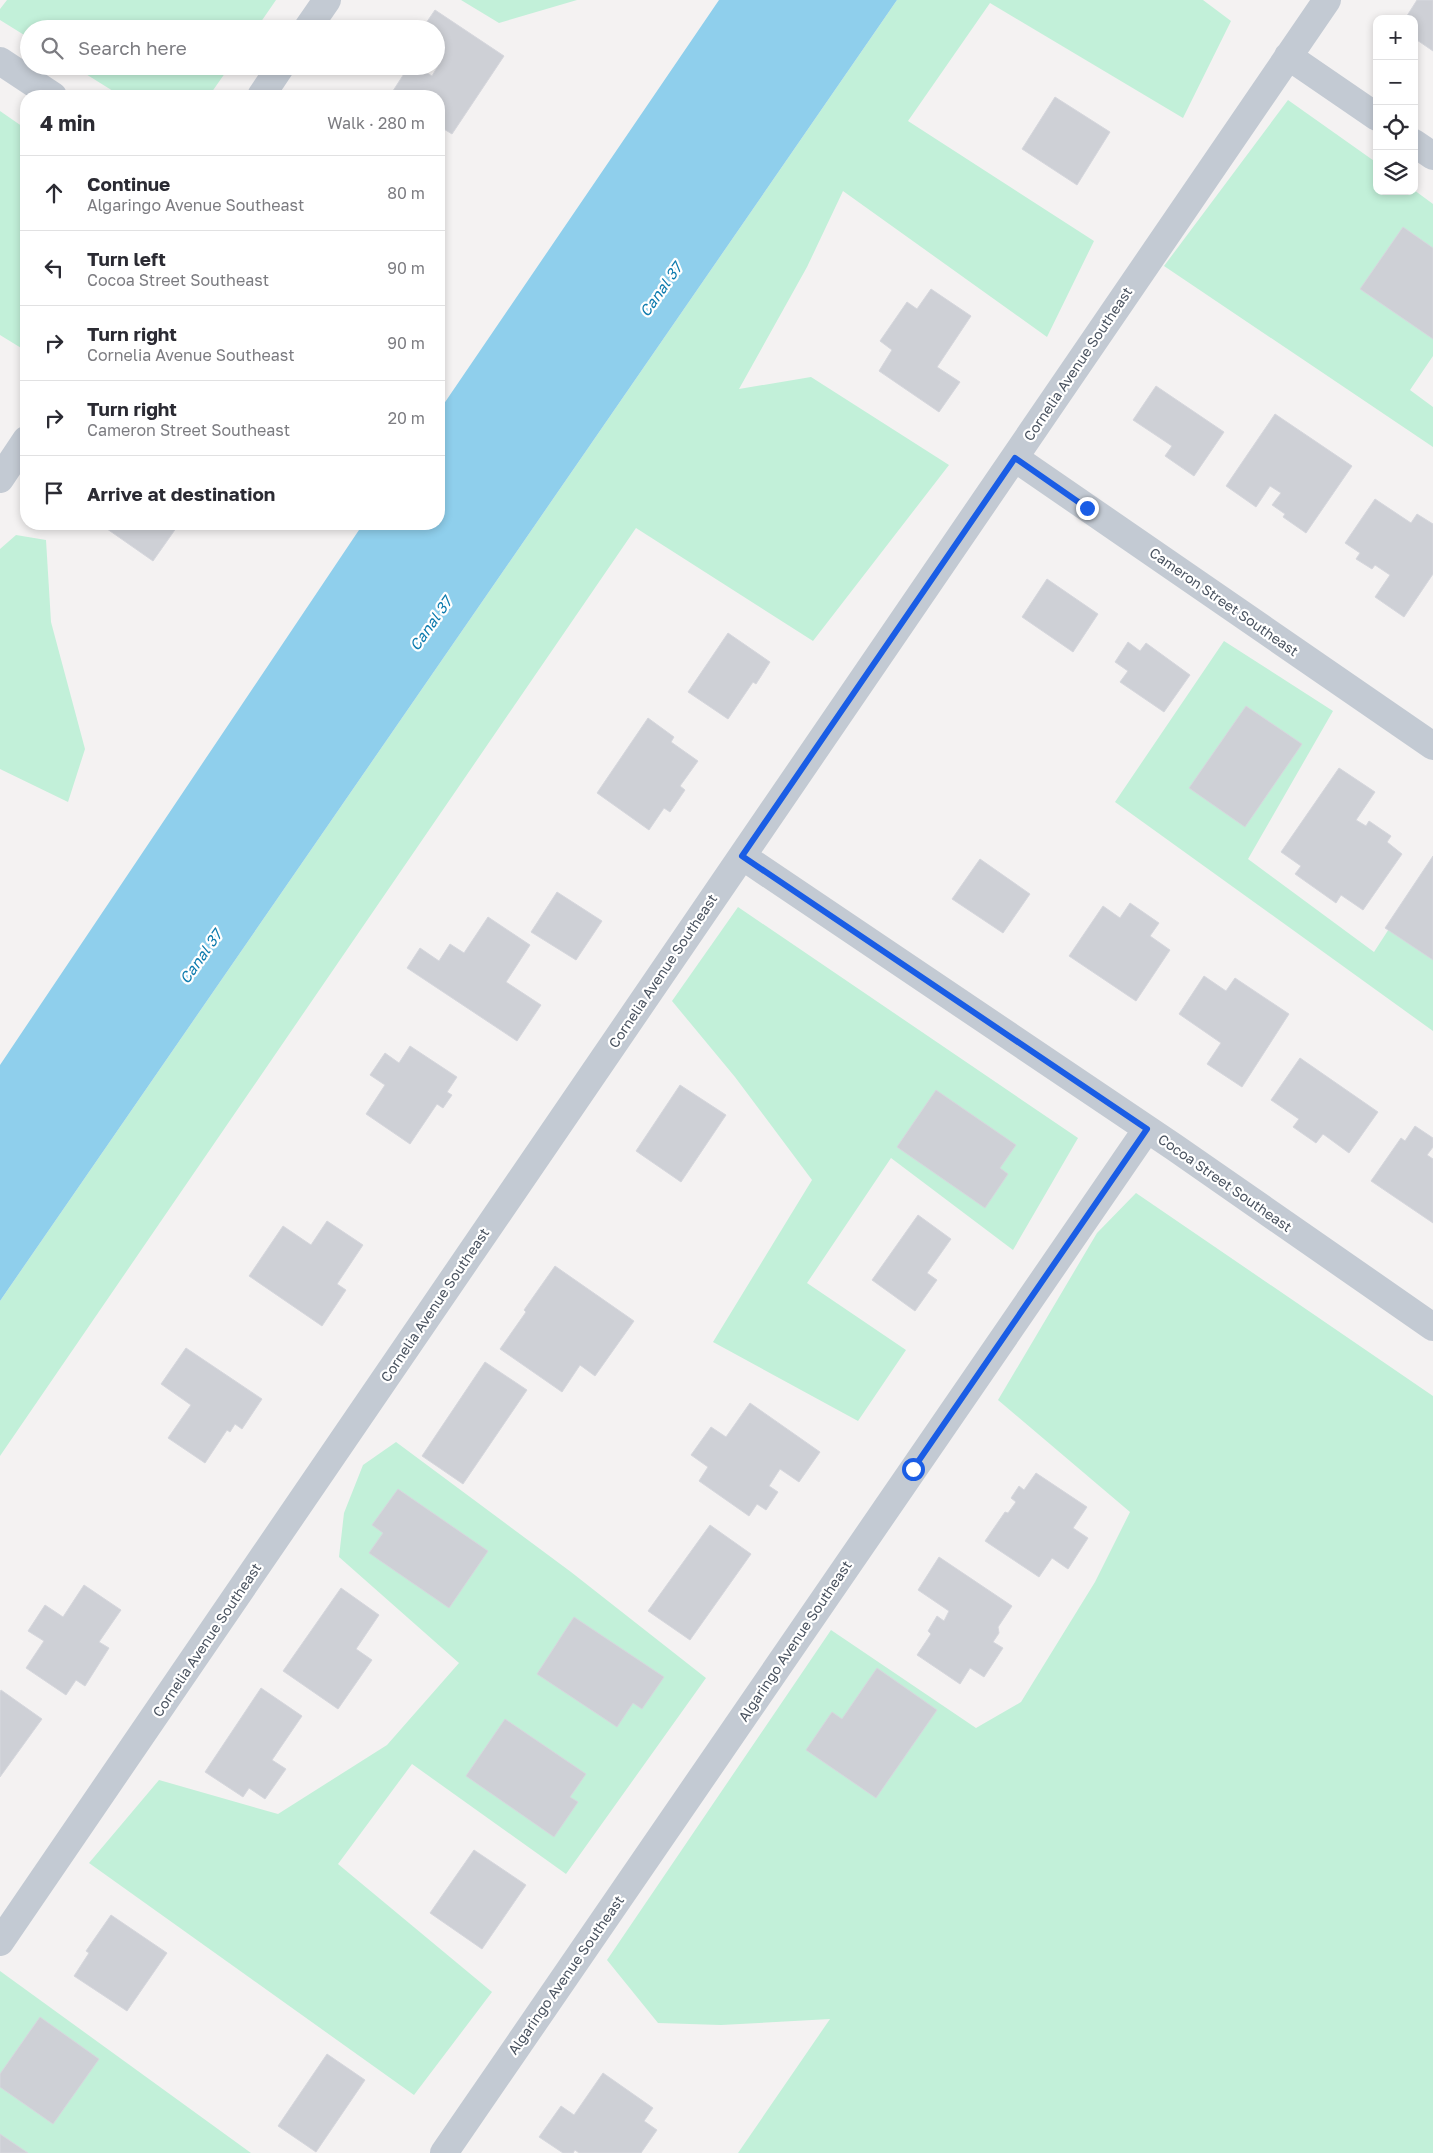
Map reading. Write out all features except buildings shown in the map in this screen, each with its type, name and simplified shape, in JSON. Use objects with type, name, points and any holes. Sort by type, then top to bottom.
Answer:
[{"type":"street","points":[[313,20],[327,0]]},
{"type":"street","name":"Cornelia Avenue Southeast","points":[[0,1942],[1327,0]]},
{"type":"street","points":[[1288,56],[1373,114]]},
{"type":"street","points":[[0,61],[20,74]]},
{"type":"street","points":[[22,75],[45,90]]},
{"type":"street","points":[[265,90],[275,75]]},
{"type":"street","points":[[1418,146],[1433,156]]},
{"type":"street","points":[[0,479],[20,449]]},
{"type":"street","name":"Cameron Street Southeast","points":[[1015,458],[1433,746]]},
{"type":"street","name":"Cocoa Street Southeast","points":[[742,856],[1147,1129],[1433,1328]]},
{"type":"street","name":"Algaringo Avenue Southeast","points":[[444,2153],[1147,1129]]},
{"type":"green space","points":[[7,0],[276,0],[262,20],[20,20],[20,32],[0,20],[0,9]]},
{"type":"green space","points":[[461,0],[577,0],[499,23]]},
{"type":"green space","points":[[897,0],[1203,0],[1231,21],[1183,118],[990,3],[908,121],[1094,241],[1047,337],[843,191],[807,267],[739,389],[811,377],[949,465],[813,641],[636,528],[0,1456],[0,1301]]},
{"type":"green space","points":[[87,75],[224,75],[213,90],[111,90]]},
{"type":"green space","points":[[1288,100],[1373,160],[1373,195],[1418,195],[1418,193],[1433,204],[1433,356],[1410,390],[1433,407],[1433,447],[1164,266]]},
{"type":"green space","points":[[0,111],[20,125],[20,347],[0,335]]},
{"type":"green space","points":[[16,535],[46,540],[51,622],[85,749],[68,802],[0,769],[0,549]]},
{"type":"green space","points":[[1224,641],[1333,711],[1248,859],[1374,952],[1433,861],[1433,1031],[1115,802]]},
{"type":"green space","points":[[738,907],[1078,1138],[1013,1250],[891,1158],[807,1283],[906,1350],[858,1421],[713,1342],[812,1180],[735,1077],[672,1001]]},
{"type":"green space","points":[[1136,1193],[1433,1396],[1433,2153],[738,2153],[830,2019],[721,2025],[658,2023],[607,1960],[831,1630],[976,1728],[1021,1702],[1095,1582],[1130,1512],[998,1400],[1097,1233]]},
{"type":"green space","points":[[396,1442],[571,1572],[706,1678],[566,1874],[412,1764],[338,1864],[492,1992],[414,2095],[89,1863],[159,1780],[278,1814],[387,1745],[459,1663],[339,1557],[344,1513],[363,1465]]},
{"type":"green space","points":[[0,1971],[251,2153],[0,2153]]},
{"type":"water","name":"Canal 37","points":[[719,0],[897,0],[0,1301],[0,1065],[359,530],[445,530],[445,402]]},
{"type":"route","points":[[913,1469],[1147,1129],[742,856],[1015,458],[1087,508]]}]
